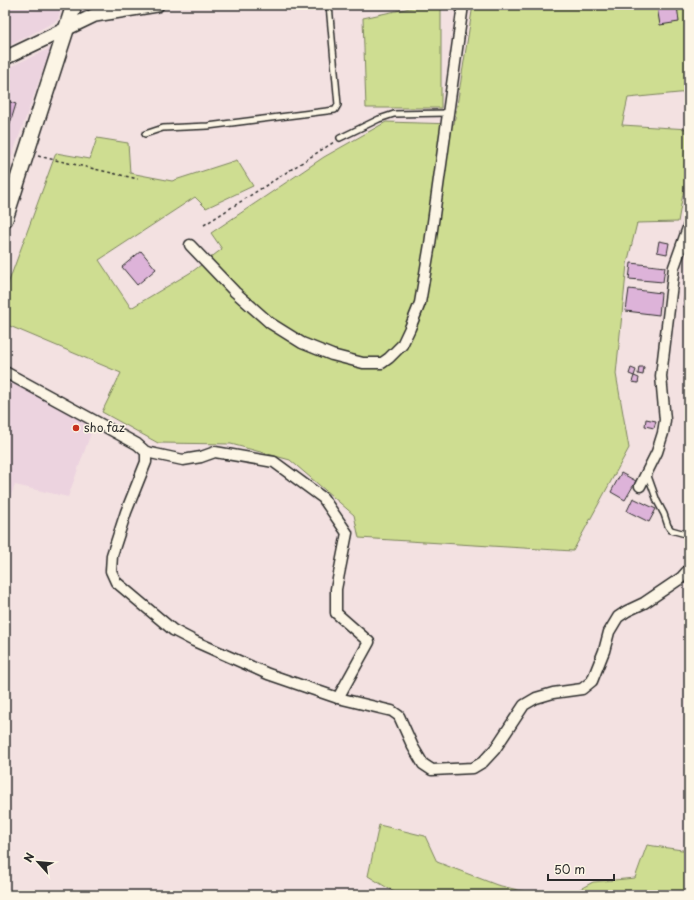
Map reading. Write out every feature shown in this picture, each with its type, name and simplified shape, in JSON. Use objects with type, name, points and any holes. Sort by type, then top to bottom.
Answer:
[{"type":"main road","points":[[5,219],[74,5]]},
{"type":"street","points":[[5,58],[95,15],[157,5]]},
{"type":"street","points":[[190,245],[234,292],[270,323],[302,343],[332,355],[363,362],[382,363],[389,358],[402,345],[420,303],[430,244],[463,5]]},
{"type":"street","points":[[640,486],[657,452],[663,433],[665,420],[661,376],[674,267],[689,225]]},
{"type":"street","points":[[5,372],[137,444],[146,452],[183,460],[201,457],[215,452],[274,462],[323,498],[347,534],[336,589],[336,613],[370,642],[338,698]]},
{"type":"street","points":[[146,452],[146,462],[126,512],[112,555],[111,571],[116,582],[173,630],[187,637],[268,674],[338,698],[392,711],[399,716],[413,747],[423,764],[432,770],[473,768],[484,762],[495,749],[524,706],[536,698],[553,693],[582,689],[592,680],[604,651],[609,632],[618,617],[644,603],[681,578],[689,569]]},
{"type":"lane","points":[[144,134],[162,128],[208,126],[335,110],[338,105],[329,5]]},
{"type":"lane","points":[[340,138],[379,119],[394,114],[448,113]]},
{"type":"lane","points":[[647,472],[668,526],[671,530],[689,535]]},
{"type":"path","points":[[204,225],[340,138]]},
{"type":"path","points":[[26,154],[138,179]]},
{"type":"shaded area","points":[[5,5],[62,5],[58,20],[5,48]]},
{"type":"shaded area","points":[[51,48],[5,175],[5,69]]},
{"type":"shaded area","points":[[5,377],[96,419],[68,497],[15,485],[5,510]]},
{"type":"green space","points":[[424,5],[441,5],[441,108],[366,108],[363,18]]},
{"type":"green space","points":[[473,5],[689,5],[689,92],[628,98],[622,125],[689,129],[689,160],[678,222],[637,223],[627,264],[616,374],[629,448],[573,551],[359,538],[354,515],[290,460],[231,444],[158,443],[102,412],[121,373],[5,324],[5,292],[56,153],[90,159],[97,138],[128,143],[130,173],[172,181],[237,160],[253,186],[206,208],[195,197],[99,260],[131,308],[193,271],[222,249],[211,233],[324,157],[386,122],[454,124]]},
{"type":"green space","points":[[379,825],[425,836],[437,862],[497,885],[539,895],[399,895],[368,876]]},
{"type":"green space","points":[[647,845],[689,851],[689,895],[569,895],[593,882],[635,878]]},
{"type":"building","points":[[677,5],[679,22],[660,25],[657,7]]},
{"type":"building","points":[[5,100],[16,104],[9,127],[5,126]]},
{"type":"building","points":[[659,241],[669,243],[667,254],[657,252]]},
{"type":"building","points":[[141,251],[156,269],[137,285],[122,267]]},
{"type":"building","points":[[631,263],[665,267],[663,282],[629,279]]},
{"type":"building","points":[[629,289],[661,293],[659,315],[626,311]]},
{"type":"building","points":[[685,294],[689,295],[689,307],[683,306]]},
{"type":"building","points":[[639,367],[644,367],[643,375],[638,374]]},
{"type":"building","points":[[631,368],[636,370],[634,376],[629,374]]},
{"type":"building","points":[[634,376],[639,378],[638,383],[632,382]]},
{"type":"building","points":[[646,419],[656,421],[654,428],[645,426]]},
{"type":"building","points":[[621,473],[636,481],[625,500],[611,492]]},
{"type":"building","points":[[633,498],[656,509],[649,522],[627,511]]},
{"type":"place","name":"sho faz","points":[[76,428]]}]
